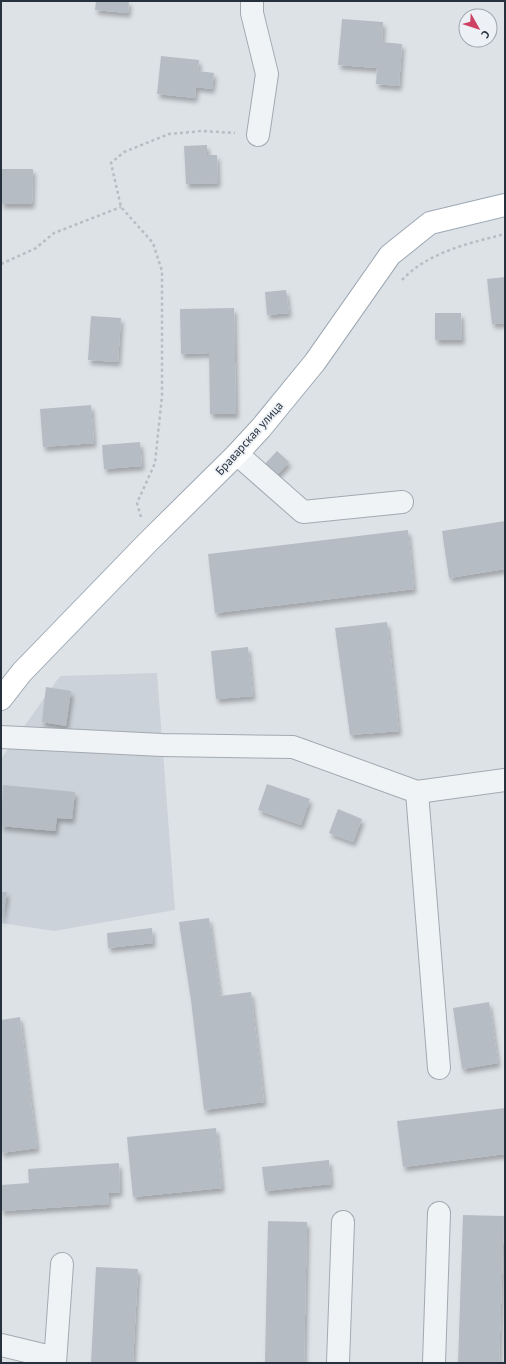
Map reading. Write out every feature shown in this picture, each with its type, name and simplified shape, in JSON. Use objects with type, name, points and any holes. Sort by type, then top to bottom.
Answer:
[{"type":"main road","name":"Браварская улица","points":[[1,699],[22,672],[261,428],[315,362],[390,255],[430,223],[505,205]]},
{"type":"street","points":[[252,1],[252,13],[267,74],[258,135]]},
{"type":"street","points":[[237,454],[303,512],[402,502]]},
{"type":"street","points":[[1,737],[162,745],[292,747],[417,792],[505,780]]},
{"type":"street","points":[[417,792],[439,1068]]},
{"type":"street","points":[[434,1363],[439,1213]]},
{"type":"street","points":[[338,1363],[343,1222]]},
{"type":"street","points":[[1,1345],[55,1360],[62,1264]]},
{"type":"path","points":[[148,542],[138,503],[155,463],[157,448],[162,396],[162,271],[153,244],[121,207],[111,163],[124,152],[169,134],[202,131],[258,135]]},
{"type":"path","points":[[1,264],[36,248],[54,233],[121,207]]},
{"type":"path","points":[[401,281],[410,271],[442,252],[505,234]]},
{"type":"shaded area","points":[[157,673],[175,910],[54,931],[1,923],[1,759],[60,676]]},
{"type":"building","points":[[96,1],[129,1],[128,13],[95,10]]},
{"type":"building","points":[[342,19],[383,22],[382,42],[402,44],[399,86],[376,84],[377,68],[338,65]]},
{"type":"building","points":[[161,56],[199,60],[198,71],[214,73],[212,89],[196,87],[195,98],[157,94]]},
{"type":"building","points":[[207,145],[207,155],[217,155],[218,183],[186,184],[184,146]]},
{"type":"building","points":[[1,169],[33,169],[32,204],[1,204]]},
{"type":"building","points":[[505,277],[505,323],[492,324],[487,279]]},
{"type":"building","points":[[286,290],[289,313],[267,315],[265,292]]},
{"type":"building","points":[[234,308],[236,414],[210,414],[209,353],[181,354],[180,309]]},
{"type":"building","points":[[435,313],[461,313],[462,340],[435,340]]},
{"type":"building","points":[[91,316],[121,318],[118,362],[88,360]]},
{"type":"building","points":[[91,405],[94,443],[43,447],[40,409]]},
{"type":"building","points":[[140,442],[142,466],[104,469],[102,445]]},
{"type":"building","points":[[277,451],[289,462],[273,479],[261,468]]},
{"type":"building","points":[[505,521],[505,569],[449,578],[442,531]]},
{"type":"building","points":[[408,530],[414,589],[215,613],[208,554]]},
{"type":"building","points":[[387,622],[399,731],[350,735],[335,628]]},
{"type":"building","points":[[248,647],[253,696],[216,699],[211,651]]},
{"type":"building","points":[[46,687],[71,691],[66,726],[42,722]]},
{"type":"building","points":[[267,784],[310,799],[301,825],[258,810]]},
{"type":"building","points":[[3,785],[75,792],[72,819],[57,818],[55,831],[1,826]]},
{"type":"building","points":[[338,809],[362,819],[353,842],[329,833]]},
{"type":"building","points":[[1,892],[7,892],[2,920],[1,920]]},
{"type":"building","points":[[209,918],[220,996],[251,992],[264,1102],[204,1110],[191,1000],[179,922]]},
{"type":"building","points":[[152,928],[153,943],[108,948],[107,933]]},
{"type":"building","points":[[489,1002],[498,1063],[462,1069],[453,1008]]},
{"type":"building","points":[[20,1017],[37,1148],[1,1153],[1,1020]]},
{"type":"building","points":[[505,1108],[505,1154],[403,1167],[397,1121]]},
{"type":"building","points":[[216,1128],[222,1188],[133,1197],[127,1137]]},
{"type":"building","points":[[329,1160],[331,1184],[265,1191],[262,1167]]},
{"type":"building","points":[[119,1163],[120,1192],[108,1193],[109,1204],[1,1211],[1,1185],[29,1183],[28,1169]]},
{"type":"building","points":[[463,1215],[504,1216],[499,1363],[458,1363]]},
{"type":"building","points":[[268,1221],[307,1222],[304,1363],[265,1363]]},
{"type":"building","points":[[96,1267],[138,1269],[133,1363],[91,1363]]}]
